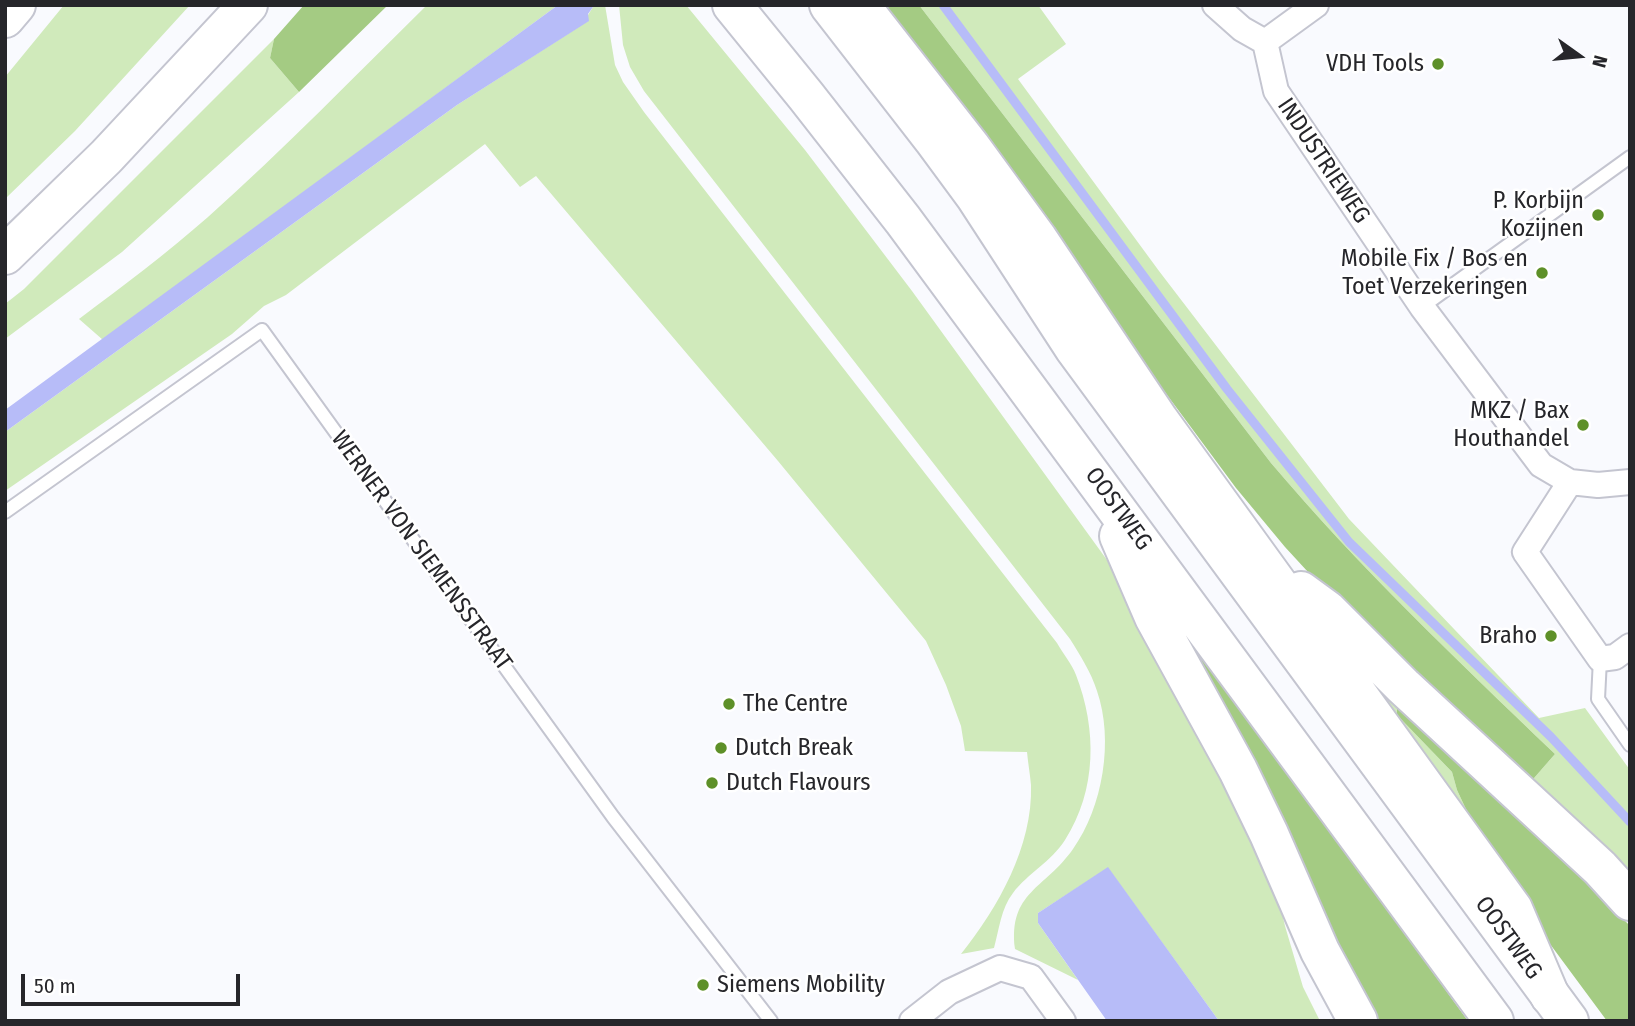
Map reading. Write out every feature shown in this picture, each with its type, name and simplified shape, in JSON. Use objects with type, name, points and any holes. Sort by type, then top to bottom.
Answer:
[{"type":"main road","points":[[5,18],[16,5]]},
{"type":"main road","points":[[5,255],[115,149],[248,5]]},
{"type":"main road","name":"OOSTWEG","points":[[732,5],[872,180],[1094,476],[1494,1021]]},
{"type":"main road","name":"OOSTWEG","points":[[830,5],[933,139],[1093,374],[1560,1008]]},
{"type":"main road","points":[[860,5],[971,147],[1038,239],[1127,375],[1513,909],[1560,1008]]},
{"type":"main road","points":[[1094,476],[1154,617],[1223,740],[1269,834],[1320,951],[1358,1021]]},
{"type":"main road","points":[[1265,565],[1327,610],[1403,686],[1592,860],[1630,901]]},
{"type":"street","points":[[1215,5],[1242,29],[1265,42],[1316,5]]},
{"type":"street","name":"INDUSTRIEWEG","points":[[1265,42],[1276,91],[1422,307],[1541,466],[1570,482],[1598,485],[1630,482]]},
{"type":"street","points":[[1570,482],[1525,552],[1600,659],[1615,657],[1630,646]]},
{"type":"street","points":[[912,1021],[949,992],[1000,968],[1031,977],[1063,1021]]},
{"type":"lane","points":[[1422,307],[1630,156]]},
{"type":"lane","name":"WERNER VON SIEMENSSTRAAT","points":[[5,512],[262,330],[613,817],[771,1021]]},
{"type":"lane","points":[[1600,659],[1598,699],[1630,745]]},
{"type":"green space","points":[[64,5],[190,5],[75,131],[5,199],[5,77]]},
{"type":"green space","points":[[304,5],[388,5],[299,92],[270,58],[274,39]]},
{"type":"green space","points":[[427,5],[558,5],[103,340],[79,319],[208,217],[292,139]]},
{"type":"green space","points":[[589,5],[605,5],[615,65],[623,82],[644,112],[1057,643],[1074,671],[1083,696],[1090,738],[1088,780],[1083,801],[1076,821],[1059,848],[1009,899],[994,948],[961,954],[988,917],[1011,875],[1019,853],[1030,808],[1031,785],[1027,752],[965,751],[961,726],[926,641],[778,461],[536,176],[520,187],[485,144],[286,295],[264,306],[232,334],[5,491],[5,432],[457,105],[588,21],[593,7]]},
{"type":"green space","points":[[619,5],[686,5],[805,150],[912,291],[1107,560],[1138,610],[1271,866],[1303,987],[1320,1021],[1219,1021],[1108,868],[1038,913],[1038,923],[1078,980],[1015,949],[1014,930],[1023,903],[1073,849],[1092,813],[1098,793],[1103,773],[1105,730],[1092,677],[1070,639],[644,91],[630,67],[623,45]]},
{"type":"green space","points":[[873,5],[919,5],[1271,463],[1304,502],[1445,648],[1555,754],[1528,785],[1354,622],[1285,547],[1236,488],[1027,206]]},
{"type":"green space","points":[[919,5],[1038,5],[1066,44],[1018,79],[1159,271],[1349,519],[1539,718],[1585,708],[1630,770],[1630,886],[1528,785],[1555,754],[1445,648],[1304,502],[1271,463]]},
{"type":"green space","points":[[274,39],[270,58],[299,92],[122,252],[5,339],[5,304],[24,289]]},
{"type":"green space","points":[[1133,561],[1442,985],[1468,1021],[1375,1021]]},
{"type":"green space","points":[[1317,619],[1397,699],[1397,715],[1452,772],[1457,790],[1493,867]]},
{"type":"green space","points":[[1397,699],[1554,847],[1630,926],[1630,1021],[1607,1021],[1493,867],[1457,790],[1452,772],[1397,715]]},
{"type":"water","points":[[558,5],[593,7],[588,14],[589,21],[457,105],[5,432],[5,410]]},
{"type":"water","points":[[1108,867],[1219,1021],[1107,1021],[1038,923],[1038,913]]},
{"type":"waterway","points":[[943,5],[1227,389],[1349,542],[1551,737],[1630,822]]},
{"type":"place","name":"VDH Tools","points":[[1438,64]]},
{"type":"place","name":"P. Korbijn Kozijnen","points":[[1598,215]]},
{"type":"place","name":"Mobile Fix / Bos en Toet Verzekeringen","points":[[1542,273]]},
{"type":"place","name":"MKZ / Bax Houthandel","points":[[1583,425]]},
{"type":"place","name":"Braho","points":[[1551,636]]},
{"type":"place","name":"The Centre","points":[[729,704]]},
{"type":"place","name":"Dutch Break","points":[[721,748]]},
{"type":"place","name":"Dutch Flavours","points":[[712,783]]},
{"type":"place","name":"Siemens Mobility","points":[[703,985]]}]
